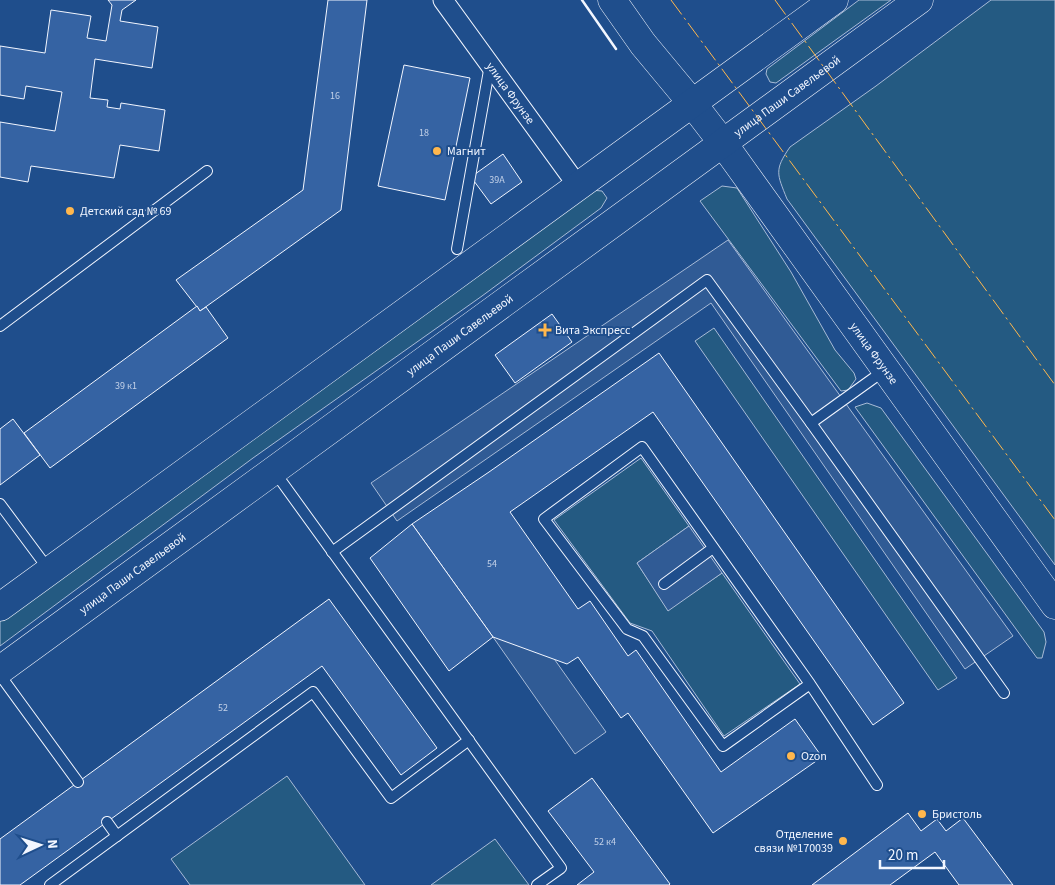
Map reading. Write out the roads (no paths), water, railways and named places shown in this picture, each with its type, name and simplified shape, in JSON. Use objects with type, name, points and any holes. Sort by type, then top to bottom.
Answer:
[{"type":"main road","name":"улица Фрунзе","points":[[612,0],[643,44],[722,142],[1055,605]]},
{"type":"main road","points":[[0,607],[834,0]]},
{"type":"main road","name":"улица Паши Савельевой","points":[[0,670],[919,0]]},
{"type":"street","name":"улица Фрунзе","points":[[443,0],[578,186]]},
{"type":"lane","points":[[457,248],[490,65]]},
{"type":"lane","points":[[0,326],[207,171]]},
{"type":"lane","points":[[332,552],[707,280],[1004,693]]},
{"type":"lane","points":[[811,423],[885,369]]},
{"type":"lane","points":[[810,684],[723,746],[643,636],[627,629],[544,519],[642,447],[810,684],[878,785]]},
{"type":"lane","points":[[273,470],[561,868],[537,885]]},
{"type":"lane","points":[[0,504],[50,571]]},
{"type":"lane","points":[[664,584],[713,548]]},
{"type":"lane","points":[[0,675],[78,782]]},
{"type":"lane","points":[[50,885],[313,692],[391,798],[469,740]]},
{"type":"lane","points":[[106,822],[117,836]]},
{"type":"place","name":"Магнит","points":[[437,151]]},
{"type":"place","name":"Детский сад № 69","points":[[70,211]]},
{"type":"place","name":"Вита Экспресс","points":[[545,330]]},
{"type":"place","name":"Ozon","points":[[791,756]]},
{"type":"place","name":"Бристоль","points":[[922,814]]},
{"type":"place","name":"Отделение связи №170039","points":[[843,841]]}]
